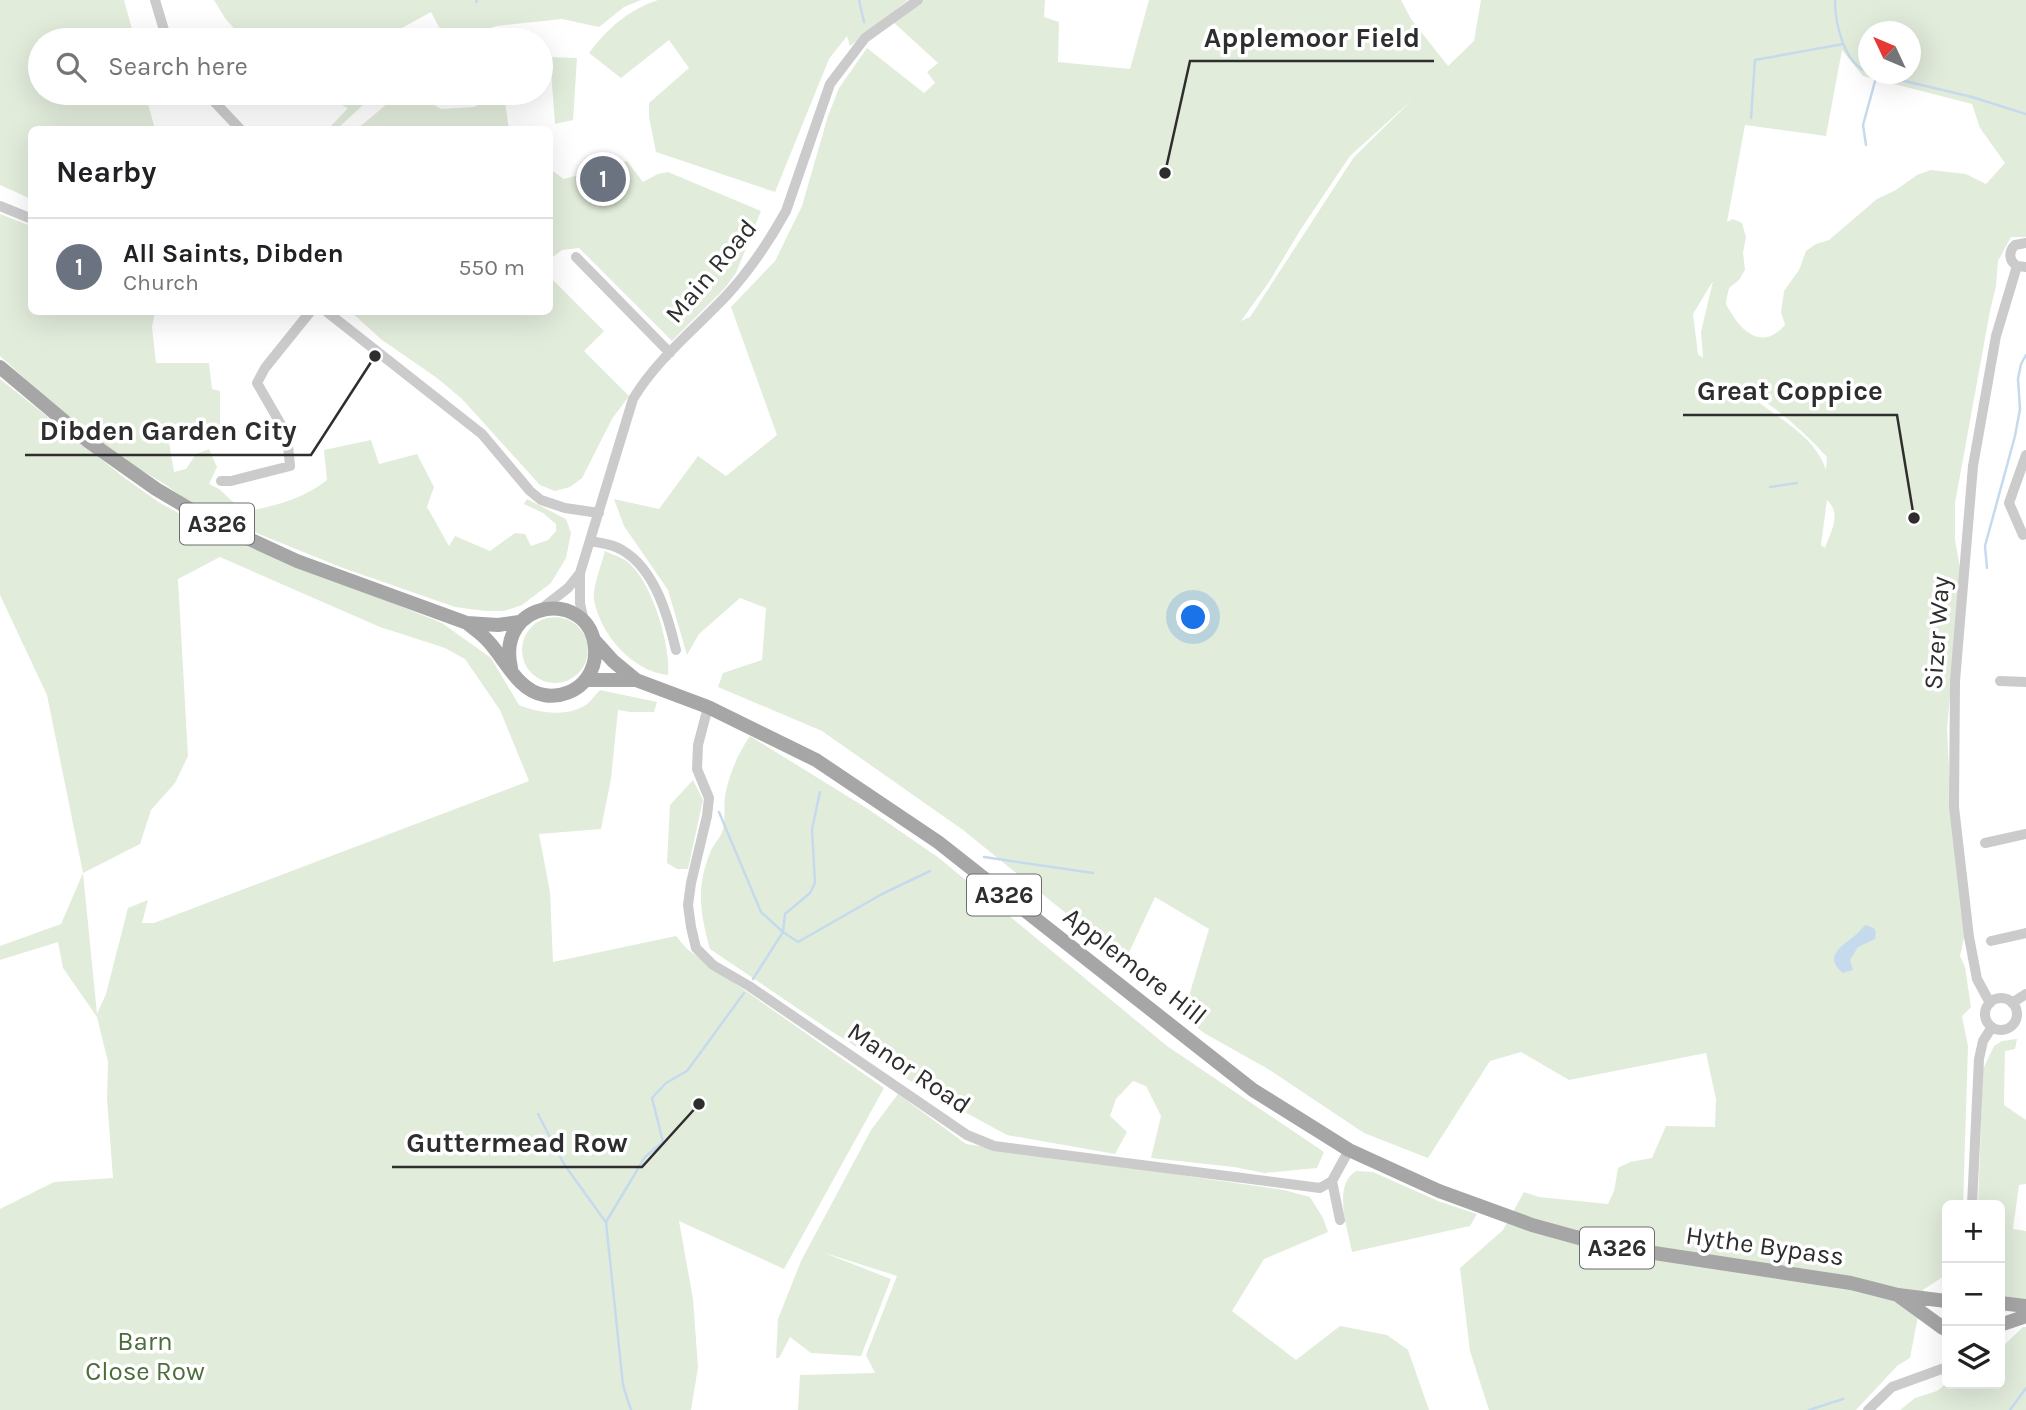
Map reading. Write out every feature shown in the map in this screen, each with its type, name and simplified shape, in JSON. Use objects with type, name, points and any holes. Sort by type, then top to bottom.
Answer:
[{"type":"main road","name":"A326","points":[[0,368],[88,441],[156,489],[210,521],[297,561],[467,623],[498,625],[519,622]]},
{"type":"main road","points":[[541,609],[564,609],[584,621],[595,641],[594,662],[586,680],[574,690],[560,695],[544,695],[524,685],[511,668],[509,644],[512,632],[529,614],[541,609]]},
{"type":"main road","name":"A326","points":[[467,623],[486,639],[511,668]]},
{"type":"main road","name":"Applemore Hill","points":[[595,641],[612,661],[636,680],[708,707],[816,760],[938,842],[1253,1090],[1349,1150]]},
{"type":"main road","name":"Applemore Hill","points":[[586,680],[636,680]]},
{"type":"main road","name":"Hythe Bypass","points":[[1349,1150],[1439,1191],[1532,1225],[1608,1247],[1850,1283],[1898,1295],[1942,1299]]},
{"type":"main road","name":"Hythe Bypass","points":[[1898,1295],[1942,1330]]},
{"type":"main road","points":[[2005,1304],[2026,1306]]},
{"type":"main road","points":[[2005,1323],[2026,1316]]},
{"type":"street","points":[[155,0],[163,28]]},
{"type":"street","name":"Main Road","points":[[584,621],[580,603],[580,573],[633,399],[647,376],[729,292],[776,230],[786,211],[830,85],[865,38],[918,0]]},
{"type":"street","points":[[217,105],[237,126]]},
{"type":"street","points":[[0,206],[28,217]]},
{"type":"street","name":"Sizer Way","points":[[1990,1003],[1977,979],[1969,937],[1954,807],[1955,681],[1973,466],[1996,336],[2021,267],[2012,262],[2010,251],[2015,245],[2026,243]]},
{"type":"street","points":[[576,257],[670,353]]},
{"type":"street","points":[[221,481],[231,481],[290,466],[286,435],[257,383],[265,368],[308,315]]},
{"type":"street","points":[[331,315],[482,434],[530,491],[552,505],[599,513]]},
{"type":"street","points":[[2023,535],[2009,503],[2026,454]]},
{"type":"street","points":[[590,541],[611,545],[635,559],[648,577],[669,619],[676,650]]},
{"type":"street","name":"Main Road","points":[[541,609],[568,588],[580,573]]},
{"type":"street","points":[[2000,681],[2026,682]]},
{"type":"street","name":"Manor Road","points":[[708,707],[698,745],[697,769],[709,799],[688,905],[696,948],[713,965],[749,986],[967,1135],[994,1146],[1320,1188],[1332,1181]]},
{"type":"street","points":[[1985,843],[2026,834]]},
{"type":"street","points":[[1991,941],[2026,933]]},
{"type":"street","points":[[2012,1003],[2026,994]]},
{"type":"street","points":[[1998,998],[2012,1003],[2017,1011],[2014,1024],[2001,1030],[1992,1027],[1986,1018],[1990,1003],[1998,998]]},
{"type":"street","points":[[1972,1200],[1979,1059],[1983,1041],[1992,1027]]},
{"type":"street","points":[[1340,1220],[1332,1181],[1349,1150]]},
{"type":"street","points":[[1868,1410],[1892,1387],[1942,1369]]},
{"type":"green space","points":[[0,0],[124,0],[132,28],[28,28],[28,105],[148,105],[154,126],[28,126],[28,198],[0,185]]},
{"type":"green space","points":[[214,0],[641,0],[624,7],[599,27],[562,19],[490,28],[440,28],[431,12],[402,28],[234,28]]},
{"type":"green space","points":[[658,0],[908,0],[850,46],[847,36],[829,59],[775,192],[656,152],[649,103],[689,68],[669,40],[621,78],[589,53],[619,21]]},
{"type":"green space","points":[[919,0],[1045,0],[1044,17],[1059,22],[1058,62],[1130,69],[1149,0],[1401,0],[1411,19],[1448,66],[1474,41],[1481,0],[2026,0],[2026,237],[2011,237],[1998,261],[1996,286],[1955,503],[1955,539],[1961,574],[1947,729],[1965,933],[1960,956],[1965,967],[1971,1007],[1962,1016],[1968,1046],[1963,1200],[1942,1200],[1942,1277],[1923,1290],[1910,1358],[1897,1366],[1856,1410],[1489,1410],[1470,1351],[1460,1268],[1503,1230],[1524,1192],[1539,1197],[1608,1204],[1614,1191],[1618,1168],[1630,1162],[1652,1158],[1666,1126],[1715,1127],[1716,1099],[1706,1053],[1569,1080],[1521,1052],[1490,1061],[1428,1158],[1364,1133],[1268,1069],[1204,1033],[1183,1016],[1209,929],[1155,897],[1125,961],[963,830],[822,731],[718,687],[723,673],[762,660],[766,608],[740,598],[699,634],[687,655],[668,590],[624,526],[614,499],[659,509],[698,456],[726,476],[777,435],[731,307],[775,261],[802,206],[828,116],[839,88],[867,48],[924,93],[935,83],[927,72],[938,63],[891,20]],"holes":[[[1858,21],[1921,21],[1921,84],[1894,84],[1972,104],[1980,128],[2005,163],[1986,184],[1966,174],[1931,170],[1917,175],[1877,199],[1829,240],[1806,251],[1799,270],[1784,291],[1781,312],[1785,325],[1770,336],[1756,336],[1737,322],[1726,304],[1729,288],[1739,280],[1745,270],[1743,253],[1746,237],[1742,223],[1733,219],[1727,222],[1745,125],[1826,136],[1842,50],[1858,70]],[[1413,99],[1354,157],[1250,317],[1241,321],[1350,156]],[[1713,281],[1701,332],[1703,358],[1698,354],[1693,314]],[[1742,388],[1787,418],[1808,437],[1827,457],[1826,470],[1812,445],[1801,434]],[[1827,500],[1835,517],[1825,548],[1821,545]]]},
{"type":"green space","points":[[553,57],[577,58],[573,120],[555,124]]},
{"type":"green space","points":[[342,105],[363,105],[340,126],[331,126],[348,108]]},
{"type":"green space","points":[[386,105],[434,105],[441,109],[505,105],[509,126],[361,126]]},
{"type":"green space","points":[[627,161],[643,182],[668,172],[761,211],[736,273],[725,288],[672,341],[579,248],[562,250],[553,257],[553,171],[564,179]]},
{"type":"green space","points":[[0,214],[28,225],[28,315],[154,315],[152,327],[156,363],[209,363],[212,389],[220,391],[220,425],[166,424],[174,472],[186,469],[196,454],[209,449],[217,467],[209,484],[219,489],[244,512],[288,501],[327,480],[324,450],[371,440],[379,464],[417,454],[434,487],[427,507],[449,546],[455,536],[490,551],[515,533],[525,534],[531,546],[548,540],[556,531],[556,524],[543,513],[524,504],[527,499],[566,519],[571,533],[566,558],[551,583],[522,605],[504,611],[455,607],[343,568],[195,506],[77,426],[0,356]]},
{"type":"green space","points":[[553,280],[604,331],[584,351],[629,396],[612,419],[582,478],[570,487],[555,491],[540,485],[462,399],[382,340],[354,315],[553,315]]},
{"type":"green space","name":"Barn Close Row","points":[[0,379],[160,503],[206,528],[442,623],[491,658],[519,705],[543,712],[569,712],[586,705],[600,690],[657,702],[654,712],[618,710],[611,779],[601,829],[539,834],[550,892],[553,962],[676,936],[687,949],[884,1088],[784,1269],[679,1221],[693,1299],[698,1367],[691,1410],[0,1410],[0,1209],[54,1182],[113,1178],[107,1099],[108,1062],[97,1017],[63,968],[58,942],[0,960],[0,946],[61,924],[83,873],[47,695],[0,595]],"holes":[[[220,557],[380,627],[445,648],[465,659],[500,710],[529,781],[154,923],[142,923],[148,900],[128,908],[106,994],[97,1014],[83,873],[140,844],[151,810],[175,783],[188,756],[178,579]]]},
{"type":"green space","points":[[605,551],[628,562],[646,586],[663,632],[668,675],[643,667],[631,659],[603,626],[597,613],[594,595]]},
{"type":"green space","points":[[555,617],[568,619],[578,627],[586,637],[586,663],[578,673],[568,681],[555,683],[542,681],[532,673],[524,663],[522,650],[524,637],[532,627],[542,619]]},
{"type":"green space","points":[[750,736],[868,809],[939,858],[1167,1046],[1324,1152],[1317,1168],[1264,1173],[1151,1158],[1161,1116],[1146,1086],[1133,1081],[1116,1099],[1110,1116],[1127,1132],[1115,1154],[1007,1135],[928,1092],[828,1029],[710,949],[702,912],[703,877],[711,850],[723,829],[725,796],[730,777]]},
{"type":"green space","points":[[693,780],[703,800],[688,869],[677,869],[667,863],[670,805]]},
{"type":"green space","points":[[2017,1039],[2015,1049],[2005,1051],[2004,1105],[2026,1120],[2026,1184],[2019,1185],[2013,1229],[2026,1231],[2026,1301],[2005,1298],[2005,1200],[1978,1200],[1983,1069],[1994,1046],[2002,1041]]},
{"type":"green space","points":[[898,1094],[966,1144],[1284,1190],[1310,1197],[1328,1232],[1264,1259],[1232,1311],[1296,1360],[1340,1326],[1387,1335],[1408,1350],[1429,1410],[798,1410],[800,1375],[875,1373],[866,1355],[897,1276],[822,1252],[891,1279],[861,1356],[811,1353],[790,1337],[779,1358],[776,1358],[778,1319],[801,1261],[871,1130]]},
{"type":"green space","points":[[1356,1171],[1373,1172],[1438,1201],[1477,1214],[1470,1226],[1352,1252],[1343,1197],[1349,1178]]},
{"type":"green space","points":[[2026,1327],[2026,1410],[1900,1410],[1915,1398],[1942,1387],[2005,1389],[2005,1344]]},
{"type":"water","points":[[1866,925],[1874,928],[1875,939],[1858,947],[1850,960],[1853,970],[1843,973],[1834,962],[1834,957]]},
{"type":"waterway","points":[[859,0],[864,22]]},
{"type":"waterway","points":[[1835,0],[1842,42],[1858,66]]},
{"type":"waterway","points":[[1751,118],[1755,60],[1843,44]]},
{"type":"waterway","points":[[1866,145],[1863,125],[1874,84]]},
{"type":"waterway","points":[[1917,84],[2026,114]]},
{"type":"waterway","points":[[1987,568],[1985,546],[2015,436],[2020,409],[2018,379],[2026,355]]},
{"type":"waterway","points":[[1770,487],[1797,483]]},
{"type":"waterway","points":[[783,932],[785,914],[810,893],[815,883],[812,829],[820,792]]},
{"type":"waterway","points":[[719,812],[761,912],[783,932]]},
{"type":"waterway","points":[[984,857],[1093,873]]},
{"type":"waterway","points":[[753,979],[783,932],[798,942],[882,894],[930,871]]},
{"type":"waterway","points":[[631,1410],[623,1385],[606,1222],[645,1157],[663,1142],[652,1098],[666,1083],[687,1071],[744,993]]},
{"type":"waterway","points":[[538,1114],[564,1164],[605,1221]]},
{"type":"waterway","points":[[2010,1410],[2026,1388]]},
{"type":"waterway","points":[[1809,1410],[1843,1399]]},
{"type":"place","name":"Applemoor Field","points":[[1165,173]]},
{"type":"place","name":"All Saints, Dibden","points":[[603,179]]},
{"type":"place","name":"Dibden Garden City","points":[[375,356]]},
{"type":"place","name":"Great Coppice","points":[[1914,518]]},
{"type":"place","name":"Guttermead Row","points":[[699,1104]]}]
